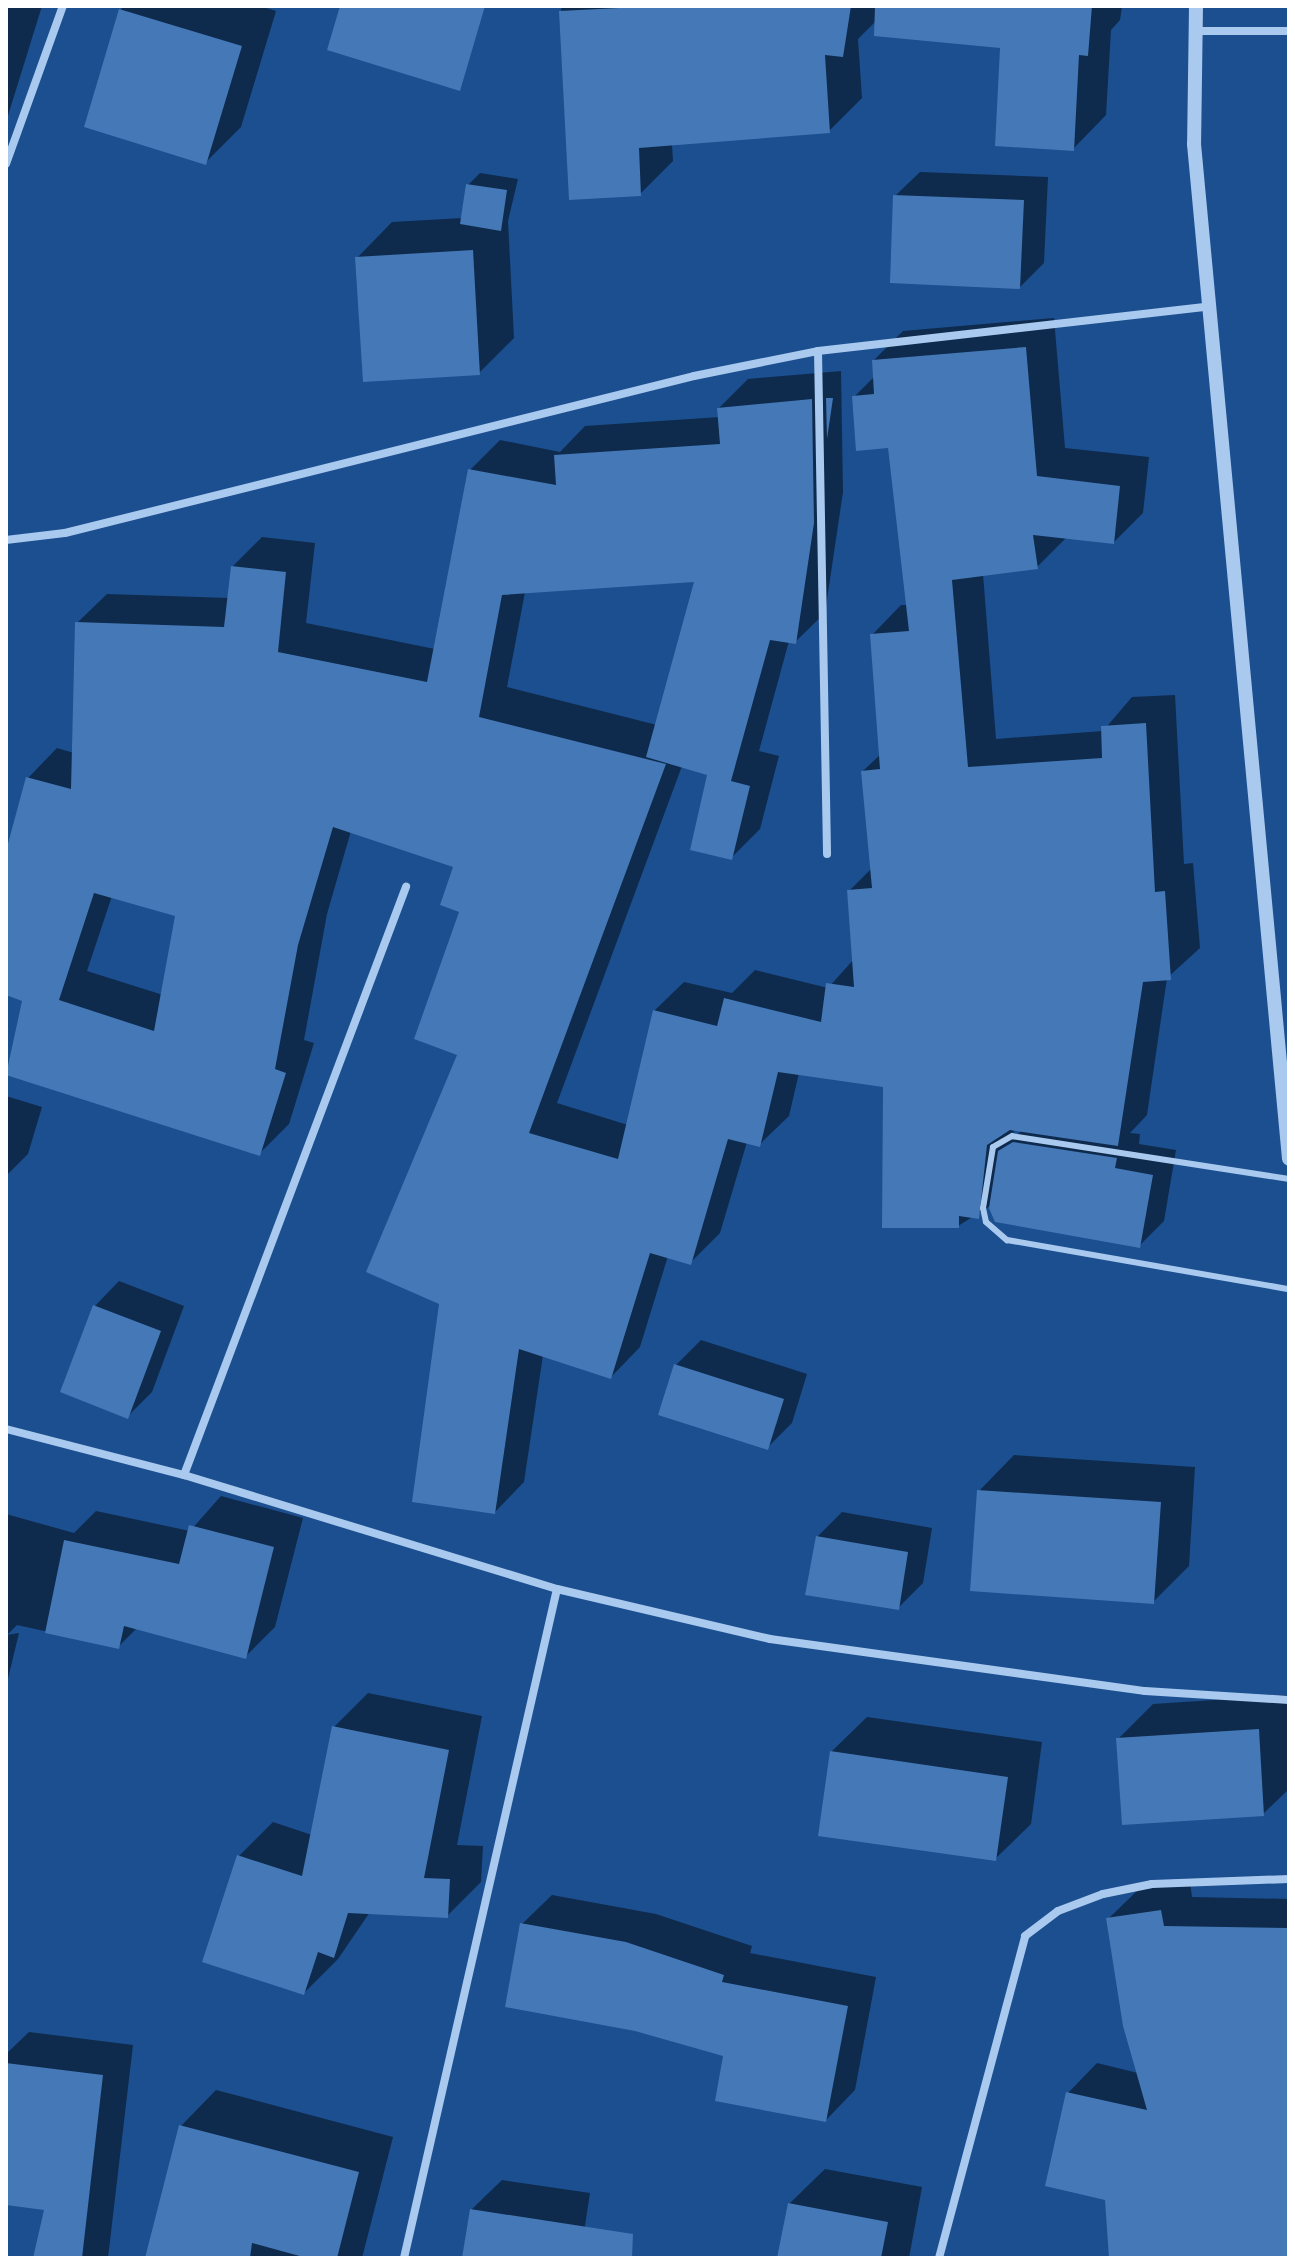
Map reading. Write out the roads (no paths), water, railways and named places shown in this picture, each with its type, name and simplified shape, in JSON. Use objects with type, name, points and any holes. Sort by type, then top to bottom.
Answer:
[{"type":"street","points":[[6,164],[63,6]]},
{"type":"street","points":[[1196,6],[1194,144],[1207,307],[1283,1054],[1289,1159]]},
{"type":"street","points":[[1194,31],[1289,31]]},
{"type":"street","points":[[6,540],[65,533],[694,376],[818,351],[1207,307]]},
{"type":"street","points":[[818,351],[827,854]]},
{"type":"street","points":[[184,1475],[406,887]]},
{"type":"street","points":[[6,1429],[184,1475],[557,1589],[770,1639],[1145,1691],[1289,1700]]},
{"type":"street","points":[[404,2258],[557,1589]]},
{"type":"street","points":[[939,2258],[1025,1936],[1058,1911],[1103,1894],[1152,1884],[1289,1879]]},
{"type":"lane","points":[[1289,1179],[1012,1136],[993,1147],[983,1208],[986,1222],[1007,1240],[1289,1289]]}]
